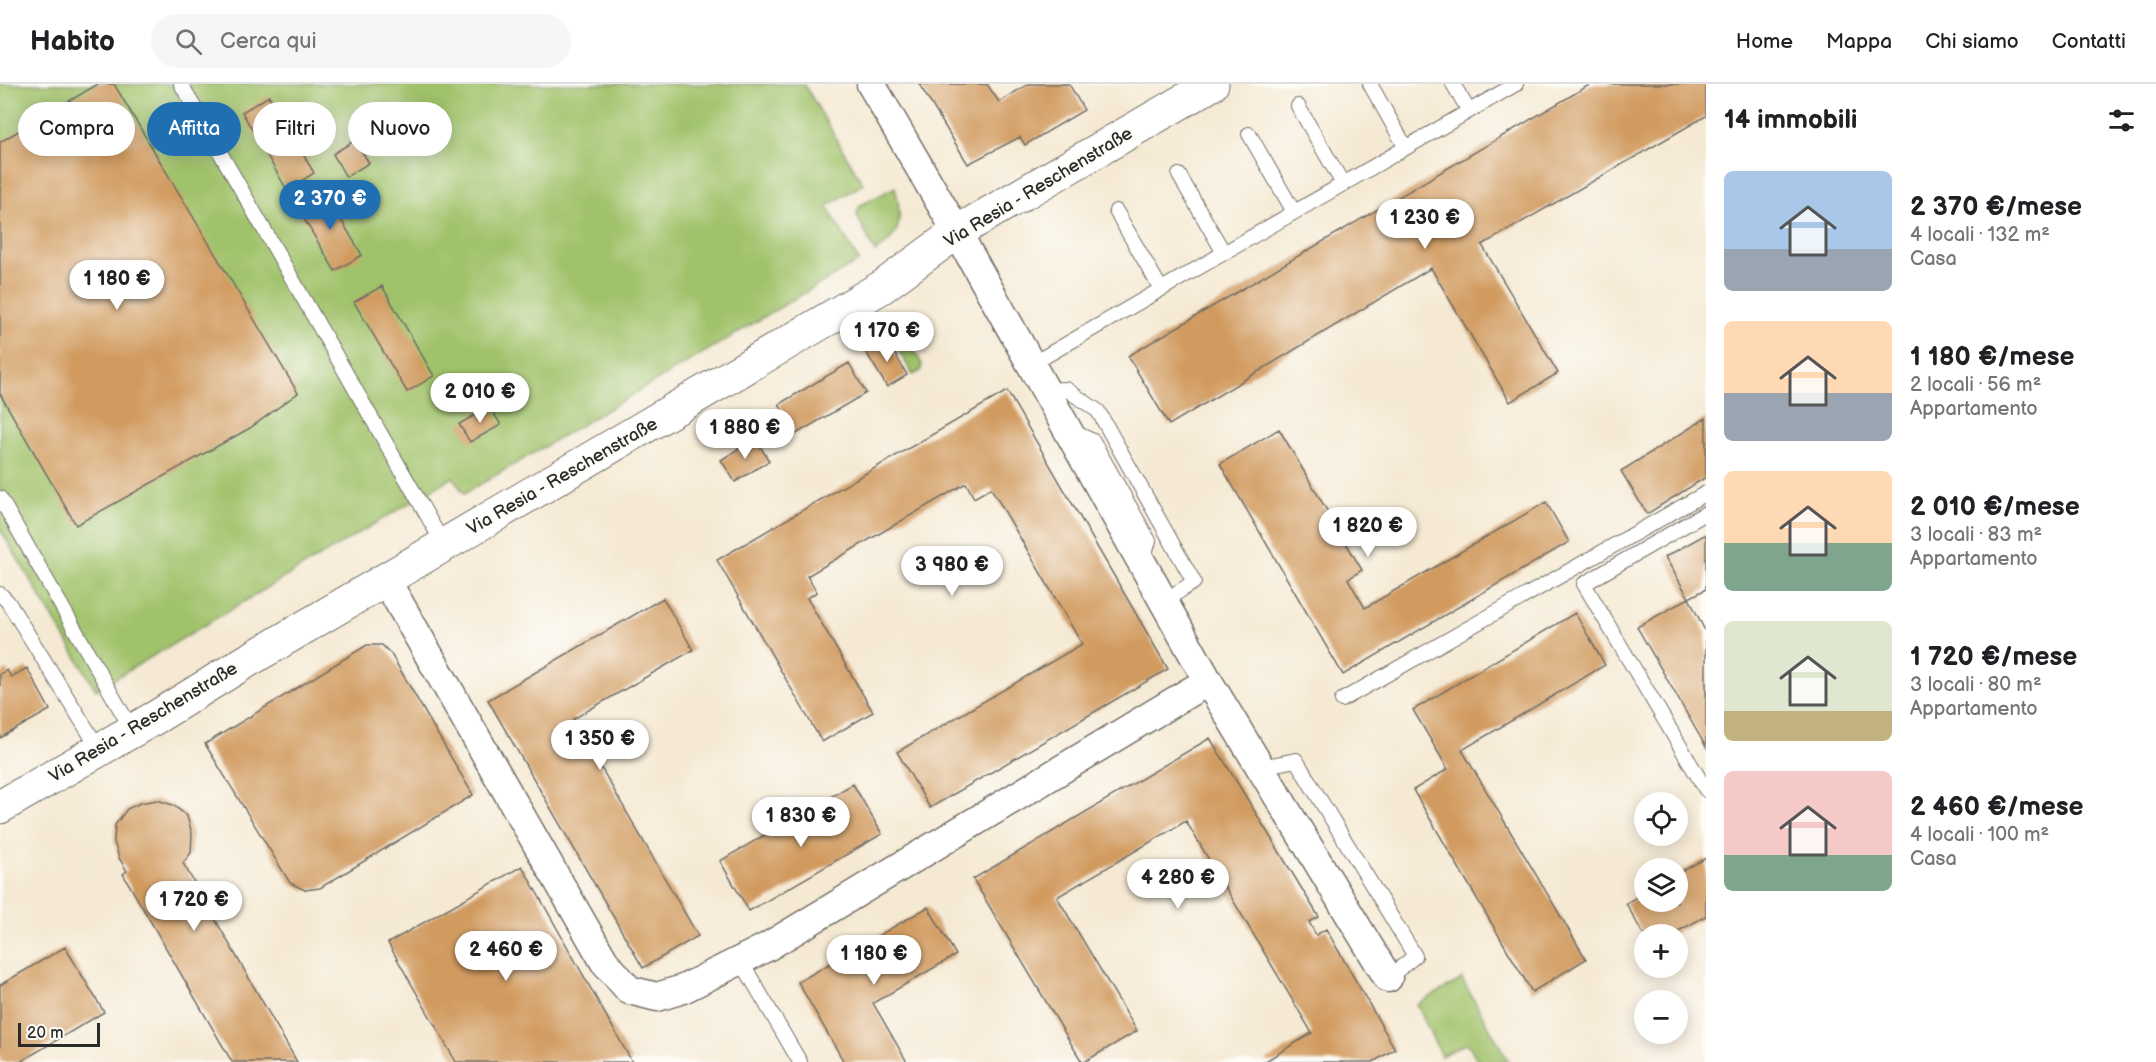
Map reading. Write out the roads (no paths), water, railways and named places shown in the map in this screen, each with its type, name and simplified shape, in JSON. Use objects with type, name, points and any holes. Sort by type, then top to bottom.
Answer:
[{"type":"main road","name":"Via Resia - Reschenstraße","points":[[0,807],[882,288],[957,232],[1212,84]]},
{"type":"street","points":[[871,84],[1032,364],[1209,681],[1388,978]]},
{"type":"street","points":[[386,580],[604,961],[629,990],[657,997],[683,989],[741,961],[1209,681]]},
{"type":"lane","points":[[182,84],[444,545]]},
{"type":"lane","points":[[1370,84],[1406,148]]},
{"type":"lane","points":[[1453,84],[1469,111]]},
{"type":"lane","points":[[1032,364],[1516,84]]},
{"type":"lane","points":[[1298,106],[1343,184]]},
{"type":"lane","points":[[1249,134],[1294,212]]},
{"type":"lane","points":[[1179,175],[1224,253]]},
{"type":"lane","points":[[1116,211],[1161,289]]},
{"type":"lane","points":[[1046,390],[1066,389],[1098,411],[1194,582],[1164,601]]},
{"type":"lane","points":[[1342,700],[1706,493]]},
{"type":"lane","points":[[0,498],[132,729]]},
{"type":"lane","points":[[1706,513],[1584,584],[1706,790]]},
{"type":"lane","points":[[0,594],[8,602],[99,749]]},
{"type":"lane","points":[[741,961],[800,1062]]}]
